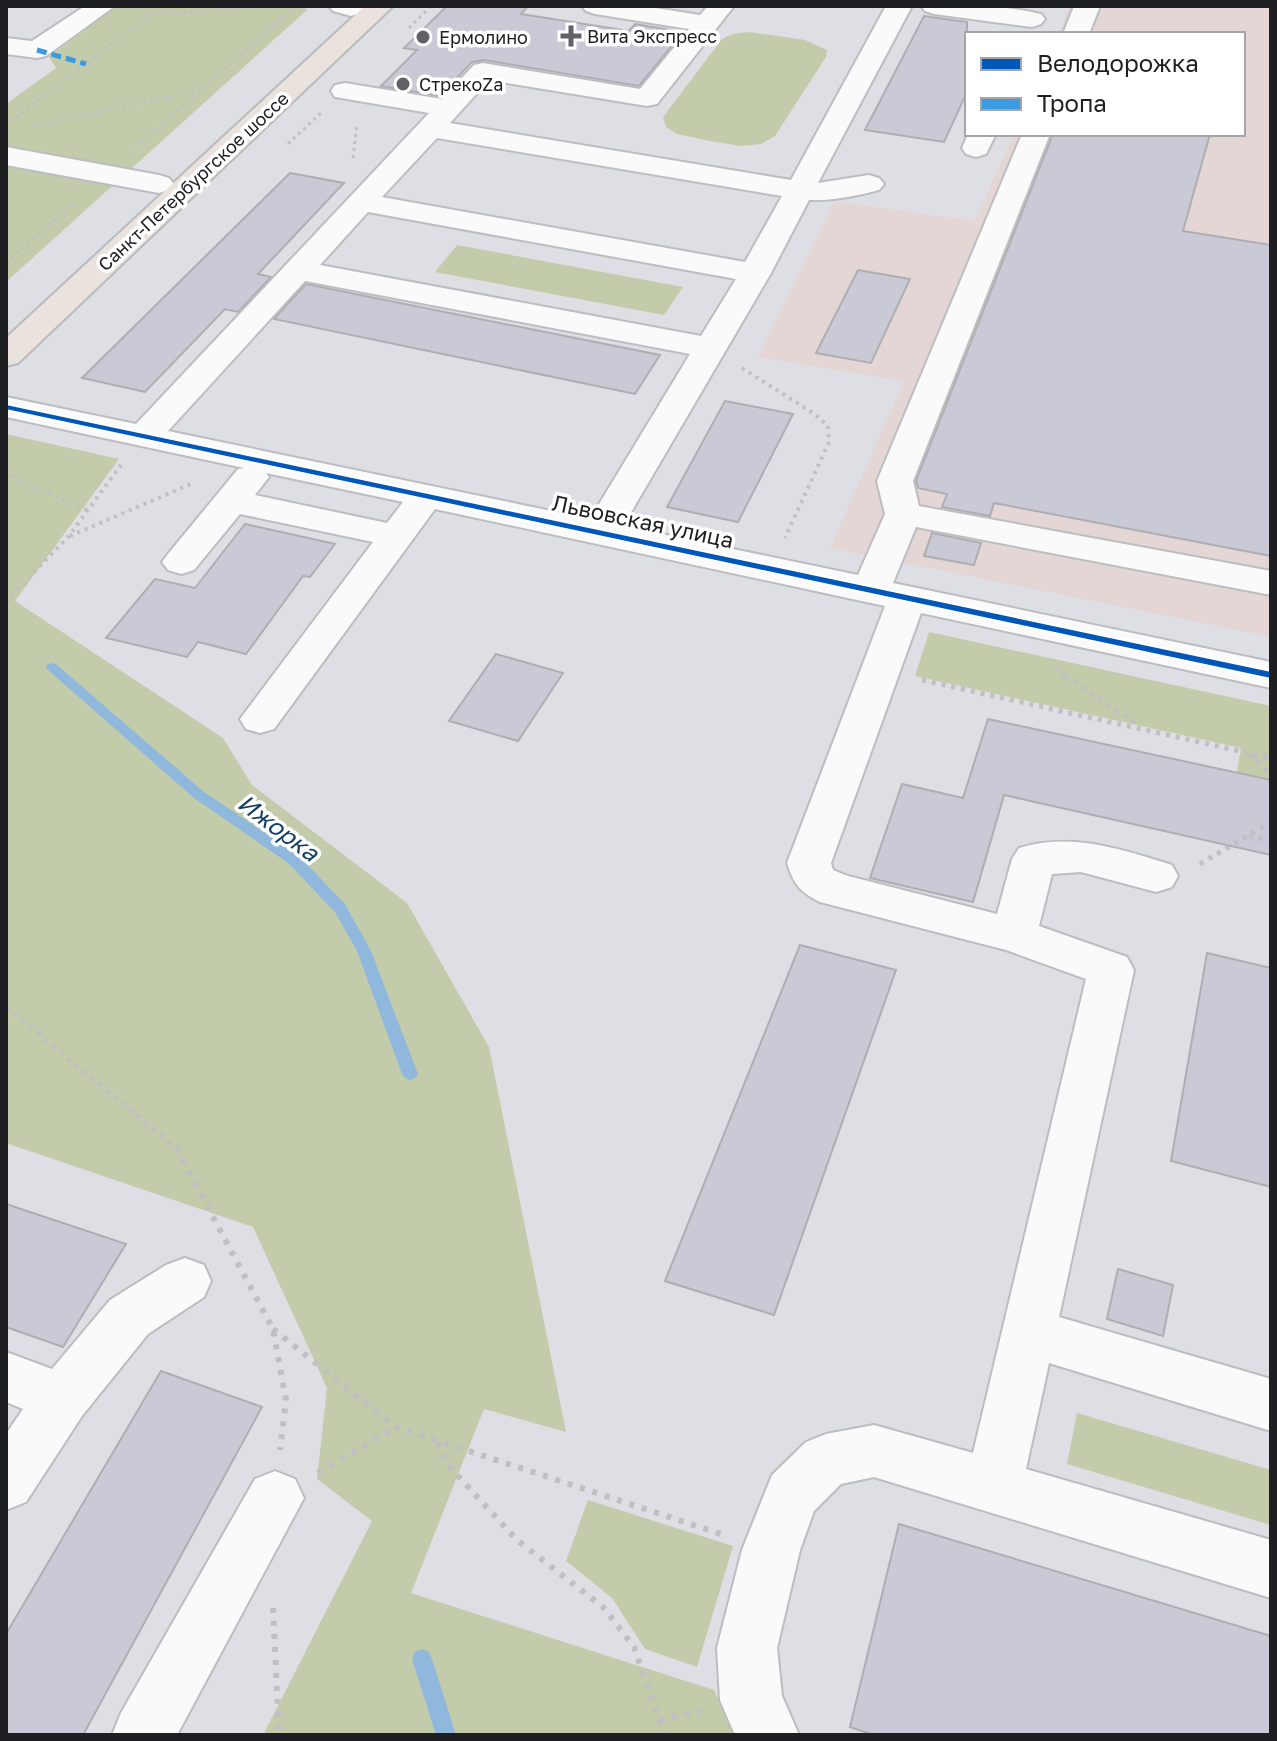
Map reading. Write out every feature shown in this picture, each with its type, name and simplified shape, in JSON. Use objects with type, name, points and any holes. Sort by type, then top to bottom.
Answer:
[{"type":"main road","name":"Санкт-Петербургское шоссе","points":[[6,325],[356,6]]},
{"type":"main road","name":"Санкт-Петербургское шоссе","points":[[6,356],[356,6]]},
{"type":"street","points":[[6,46],[37,50],[102,6]]},
{"type":"street","points":[[595,6],[714,15]]},
{"type":"street","points":[[600,533],[755,273],[899,6]]},
{"type":"street","points":[[934,6],[1032,20]]},
{"type":"street","points":[[1077,32],[1087,6]]},
{"type":"street","points":[[144,436],[483,71],[647,98],[714,15]]},
{"type":"street","points":[[345,91],[439,118],[799,190],[826,192],[869,184]]},
{"type":"street","points":[[994,1485],[1111,970],[1014,935],[836,890],[815,880],[809,863],[878,671],[903,514],[895,481],[1035,136]]},
{"type":"street","points":[[6,156],[159,184]]},
{"type":"street","points":[[360,202],[755,273]]},
{"type":"street","points":[[298,270],[711,348]]},
{"type":"street","name":"Львовская улица","points":[[6,407],[1271,675]]},
{"type":"street","points":[[181,562],[263,462]]},
{"type":"street","points":[[260,719],[426,496]]},
{"type":"street","points":[[232,501],[397,536]]},
{"type":"street","points":[[903,514],[1271,583]]},
{"type":"street","points":[[1014,935],[1034,859],[1081,856],[1156,876]]},
{"type":"street","points":[[6,1483],[62,1398],[129,1317],[185,1281]]},
{"type":"street","points":[[1027,1332],[1271,1405]]},
{"type":"street","points":[[6,1377],[62,1398]]},
{"type":"street","points":[[768,1735],[751,1700],[747,1648],[771,1550],[792,1494],[826,1461],[874,1451],[1271,1569]]},
{"type":"street","points":[[143,1735],[275,1498]]},
{"type":"path","points":[[6,126],[149,15],[269,6]]},
{"type":"path","points":[[6,263],[295,6]]},
{"type":"path","points":[[21,129],[201,90]]},
{"type":"path","points":[[345,91],[360,102],[351,173],[360,202]]},
{"type":"path","points":[[711,348],[816,415],[828,426],[829,442],[784,540]]},
{"type":"path","points":[[6,601],[69,536],[144,436]]},
{"type":"path","points":[[6,470],[19,481],[89,511]]},
{"type":"path","points":[[69,536],[194,482]]},
{"type":"path","points":[[1045,662],[1144,728]]},
{"type":"path","points":[[878,671],[1271,758]]},
{"type":"path","points":[[1249,754],[1271,775]]},
{"type":"path","points":[[1156,876],[1194,868],[1271,822]]},
{"type":"path","points":[[1249,836],[1271,841]]},
{"type":"path","points":[[6,1007],[179,1150],[273,1329],[286,1400],[275,1498]]},
{"type":"path","points":[[273,1329],[396,1427],[771,1550]]},
{"type":"path","points":[[275,1498],[396,1427]]},
{"type":"path","points":[[437,1441],[448,1465],[517,1540],[603,1607],[634,1647],[664,1735]]},
{"type":"path","points":[[273,1603],[279,1735]]},
{"type":"path","points":[[659,1720],[710,1709]]},
{"type":"shaded area","points":[[1070,6],[1271,6],[1271,637],[830,548],[904,381],[758,357],[834,201],[975,221],[1013,136],[1245,136],[1245,32],[1059,32]]},
{"type":"green space","points":[[116,6],[289,6],[308,9],[6,282],[6,104],[56,68],[49,57]]},
{"type":"green space","points":[[749,32],[805,40],[827,50],[826,57],[775,136],[761,144],[741,146],[677,134],[666,127],[663,117],[722,39]]},
{"type":"green space","points":[[457,245],[683,287],[664,315],[435,272]]},
{"type":"green space","points":[[6,434],[119,459],[15,601],[223,738],[252,785],[407,903],[489,1047],[566,1432],[484,1409],[411,1593],[714,1690],[734,1735],[263,1735],[372,1521],[317,1479],[327,1388],[253,1227],[6,1143]]},
{"type":"green space","points":[[929,632],[1271,706],[1271,846],[1226,836],[1241,748],[915,676]]},
{"type":"green space","points":[[1077,1413],[1271,1470],[1271,1525],[1067,1464]]},
{"type":"green space","points":[[588,1500],[733,1546],[697,1667],[645,1649],[612,1598],[566,1561]]},
{"type":"building","points":[[447,6],[528,6],[521,14],[629,31],[635,24],[683,32],[639,86],[484,60],[472,62],[440,96],[381,86],[417,50],[404,48]]},
{"type":"building","points":[[924,16],[967,22],[965,96],[944,142],[865,130]]},
{"type":"building","points":[[1052,136],[1209,136],[1183,231],[1271,245],[1271,556],[994,503],[990,516],[942,507],[947,494],[918,488],[916,481]]},
{"type":"building","points":[[290,173],[344,183],[258,274],[271,277],[238,312],[225,309],[145,392],[82,378]]},
{"type":"building","points":[[858,270],[910,279],[871,363],[816,353]]},
{"type":"building","points":[[306,284],[660,355],[635,394],[274,319]]},
{"type":"building","points":[[725,401],[793,414],[738,522],[667,507]]},
{"type":"building","points":[[245,524],[335,544],[310,577],[303,576],[246,654],[198,642],[187,657],[106,638],[155,579],[195,588]]},
{"type":"building","points":[[932,533],[981,543],[974,565],[924,556]]},
{"type":"building","points":[[496,654],[563,673],[518,741],[449,721]]},
{"type":"building","points":[[988,719],[1271,780],[1271,855],[1004,795],[973,902],[870,878],[902,784],[963,798]]},
{"type":"building","points":[[800,945],[896,970],[774,1315],[665,1281]]},
{"type":"building","points":[[1207,953],[1271,968],[1271,1187],[1171,1161]]},
{"type":"building","points":[[6,1204],[126,1244],[63,1347],[6,1327]]},
{"type":"building","points":[[1118,1269],[1173,1285],[1163,1336],[1107,1319]]},
{"type":"building","points":[[161,1371],[262,1407],[83,1735],[6,1735],[6,1634]]},
{"type":"building","points":[[899,1524],[1271,1636],[1271,1735],[874,1735],[850,1727]]},
{"type":"waterway","name":"Ижорка","points":[[52,667],[199,795],[293,859],[340,908],[364,951],[410,1074]]},
{"type":"waterway","name":"Ижорка","points":[[422,1659],[446,1735]]},
{"type":"marked path","points":[[37,50],[86,64]]},
{"type":"cycle path","points":[[6,407],[1271,675]]},
{"type":"place","name":"Вита Экспресс","points":[[571,36]]},
{"type":"place","name":"Ермолино","points":[[423,37]]},
{"type":"place","name":"СтрекоZа","points":[[403,84]]}]
